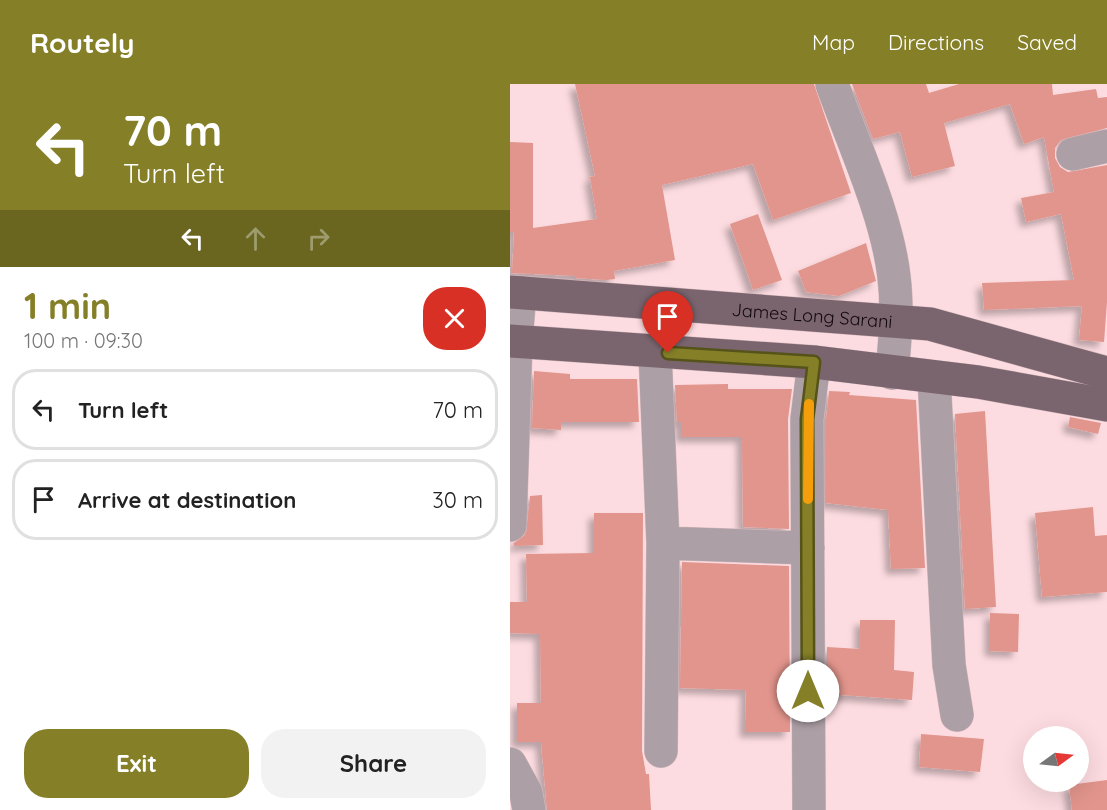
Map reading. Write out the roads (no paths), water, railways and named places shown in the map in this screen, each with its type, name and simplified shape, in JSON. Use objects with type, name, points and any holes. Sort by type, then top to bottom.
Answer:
[{"type":"main road","name":"James Long Sarani","points":[[515,292],[930,324],[1107,373]]},
{"type":"main road","points":[[513,341],[814,362],[978,382],[1107,405]]},
{"type":"street","points":[[832,84],[878,214],[894,275],[896,322],[892,373]]},
{"type":"street","points":[[1073,154],[1107,146]]},
{"type":"street","points":[[510,525],[515,292]]},
{"type":"street","points":[[655,352],[663,543],[661,751]]},
{"type":"street","points":[[809,810],[807,419],[814,362]]},
{"type":"street","points":[[934,377],[949,665],[957,715]]},
{"type":"street","points":[[663,543],[808,548]]},
{"type":"street","points":[[512,774],[526,794],[529,810]]}]
